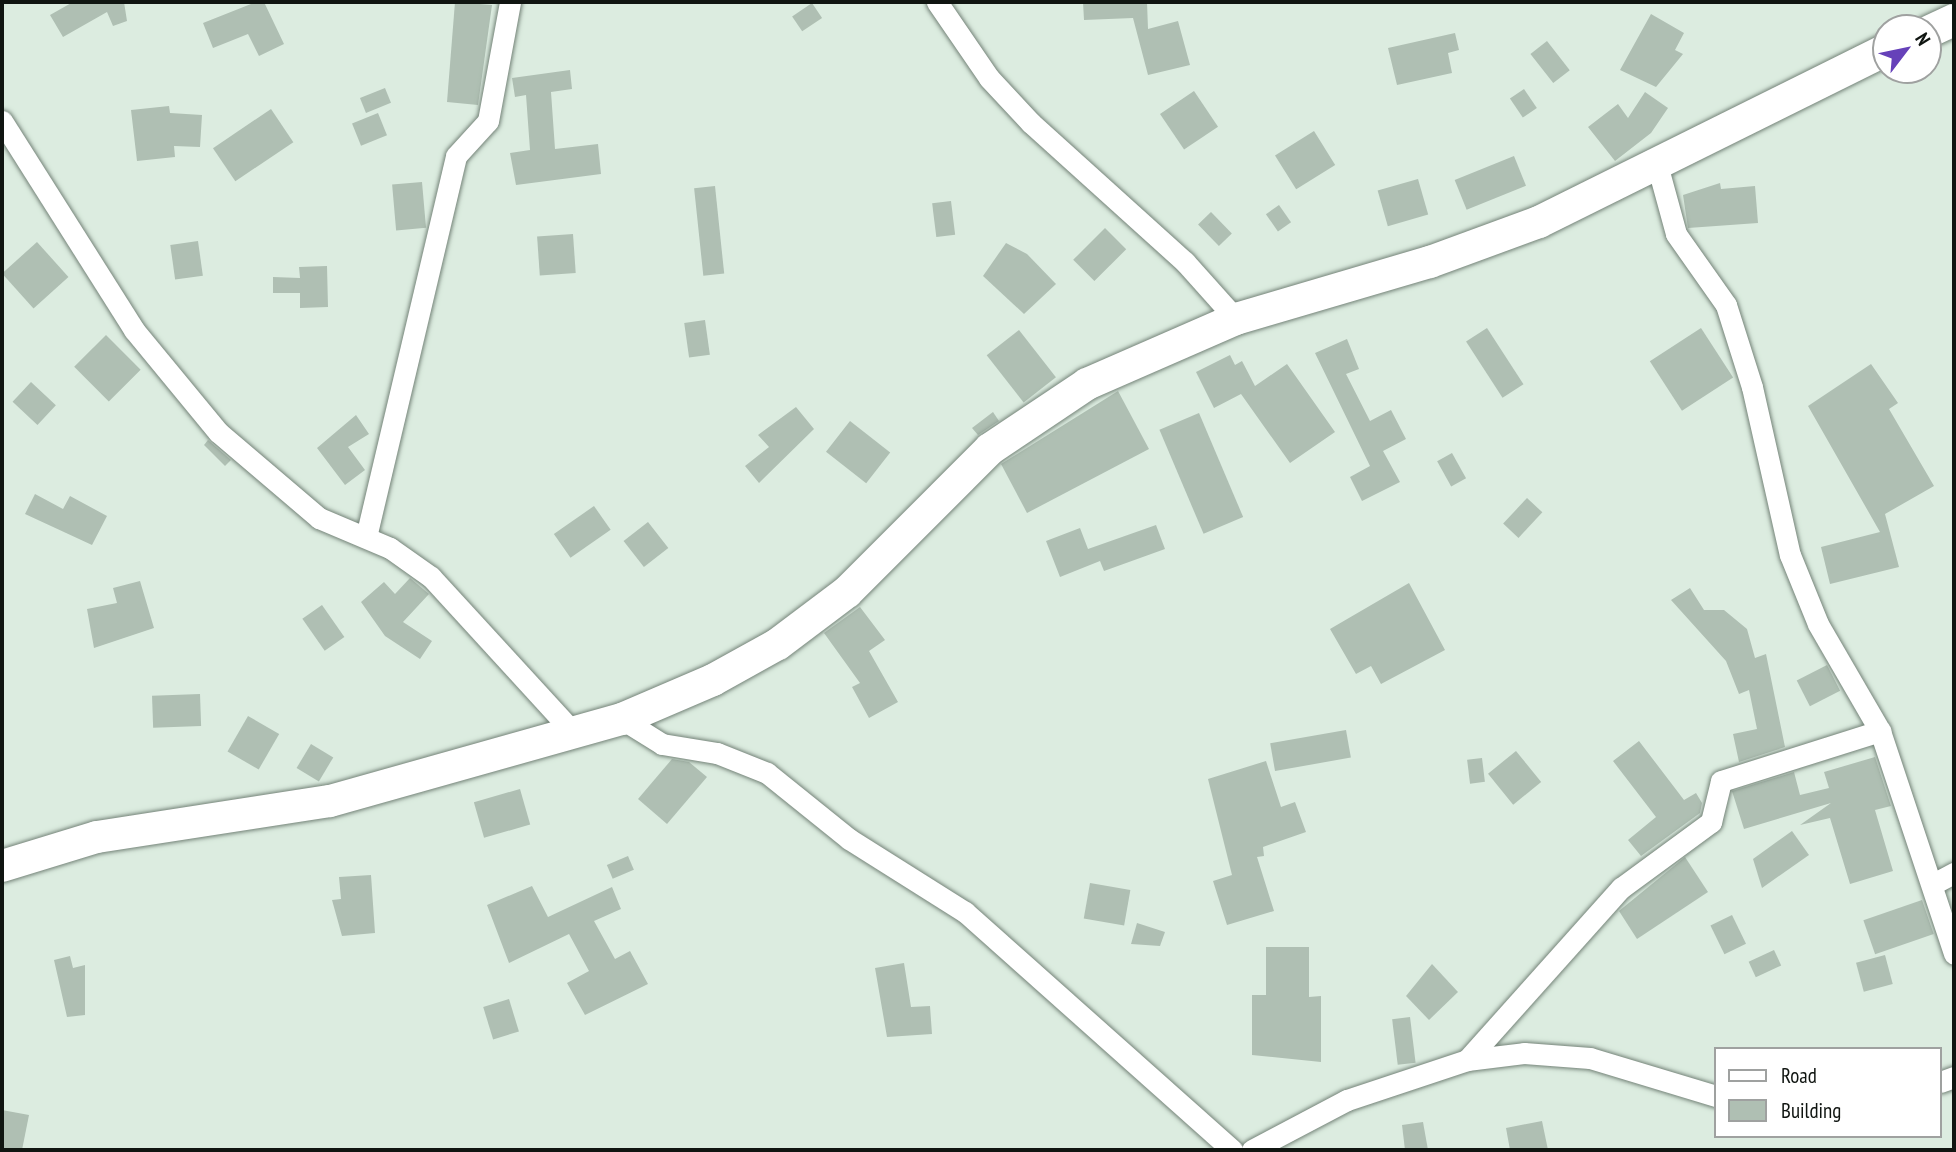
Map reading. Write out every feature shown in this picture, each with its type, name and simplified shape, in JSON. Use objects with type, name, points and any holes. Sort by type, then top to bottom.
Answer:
[{"type":"street","points":[[366,537],[456,156],[488,121],[510,2]]},
{"type":"street","points":[[937,2],[989,78],[1031,123],[1185,262],[1236,319]]},
{"type":"street","points":[[2,866],[97,837],[330,801],[622,719],[778,644],[847,592],[990,449],[1087,384],[1236,319],[1430,262],[1658,168],[1872,57]]},
{"type":"street","points":[[2,121],[134,330],[218,432],[319,518],[366,537],[431,578],[573,732]]},
{"type":"street","points":[[1658,168],[1676,234],[1726,305],[1802,589],[1880,731],[1933,884],[1954,954]]},
{"type":"street","points":[[622,719],[662,744],[718,753],[767,773],[849,839],[965,912],[1232,1150]]},
{"type":"street","points":[[1467,1060],[1621,888],[1712,822],[1721,781],[1880,731]]},
{"type":"street","points":[[1933,884],[1954,873]]},
{"type":"street","points":[[1252,1150],[1347,1100],[1467,1060],[1524,1054],[1590,1058],[1714,1095]]},
{"type":"building","points":[[73,2],[124,2],[127,21],[113,26],[107,12],[63,37],[50,15]]},
{"type":"building","points":[[256,2],[264,2],[284,44],[259,56],[248,34],[213,48],[203,23]]},
{"type":"building","points":[[455,2],[492,5],[478,105],[447,102]]},
{"type":"building","points":[[1083,2],[1147,2],[1148,29],[1178,21],[1190,65],[1148,75],[1133,18],[1084,20]]},
{"type":"building","points":[[812,3],[822,18],[802,31],[792,16]]},
{"type":"building","points":[[1651,14],[1684,33],[1675,50],[1683,54],[1656,87],[1620,70]]},
{"type":"building","points":[[1455,33],[1459,50],[1448,53],[1452,73],[1397,85],[1388,48]]},
{"type":"building","points":[[1547,41],[1570,70],[1553,83],[1530,54]]},
{"type":"building","points":[[570,70],[572,89],[551,92],[555,149],[598,144],[601,174],[516,185],[510,153],[530,150],[526,95],[515,97],[512,78]]},
{"type":"building","points":[[385,88],[391,103],[366,113],[360,98]]},
{"type":"building","points":[[1524,89],[1537,108],[1523,118],[1510,99]]},
{"type":"building","points":[[1194,91],[1218,127],[1184,150],[1160,114]]},
{"type":"building","points":[[1645,92],[1668,108],[1651,133],[1615,161],[1588,127],[1618,104],[1628,118]]},
{"type":"building","points":[[169,106],[170,113],[202,115],[200,147],[174,146],[175,157],[137,161],[131,110]]},
{"type":"building","points":[[271,109],[293,142],[235,181],[213,148]]},
{"type":"building","points":[[378,113],[387,135],[361,146],[352,123]]},
{"type":"building","points":[[1314,131],[1335,165],[1296,189],[1275,155]]},
{"type":"building","points":[[1514,156],[1526,186],[1467,210],[1455,180]]},
{"type":"building","points":[[1418,179],[1428,215],[1388,226],[1378,191]]},
{"type":"building","points":[[422,182],[426,228],[396,230],[392,185]]},
{"type":"building","points":[[1720,183],[1721,189],[1755,186],[1758,223],[1688,228],[1683,195]]},
{"type":"building","points":[[715,186],[724,274],[703,276],[694,188]]},
{"type":"building","points":[[951,201],[955,235],[936,237],[932,203]]},
{"type":"building","points":[[1279,205],[1291,222],[1278,231],[1266,214]]},
{"type":"building","points":[[1211,212],[1232,234],[1219,246],[1198,225]]},
{"type":"building","points":[[1105,228],[1126,249],[1094,281],[1073,260]]},
{"type":"building","points":[[573,234],[576,273],[540,275],[537,237]]},
{"type":"building","points":[[198,241],[203,276],[175,280],[170,245]]},
{"type":"building","points":[[37,242],[68,277],[34,308],[2,273]]},
{"type":"building","points":[[1006,243],[1027,254],[1056,284],[1024,314],[983,276]]},
{"type":"building","points":[[327,266],[328,307],[300,308],[300,293],[273,293],[273,277],[300,278],[299,267]]},
{"type":"building","points":[[705,320],[710,355],[689,358],[684,323]]},
{"type":"building","points":[[1487,328],[1523,384],[1503,398],[1466,342]]},
{"type":"building","points":[[1701,328],[1733,377],[1682,411],[1650,361]]},
{"type":"building","points":[[1019,330],[1056,377],[1024,403],[987,355]]},
{"type":"building","points":[[106,335],[141,370],[109,401],[74,367]]},
{"type":"building","points":[[1347,339],[1359,369],[1346,374],[1370,421],[1391,410],[1406,439],[1383,451],[1400,482],[1362,501],[1350,477],[1370,466],[1315,353]]},
{"type":"building","points":[[1230,355],[1235,365],[1242,361],[1255,386],[1287,364],[1335,432],[1290,463],[1241,394],[1214,408],[1196,372]]},
{"type":"building","points":[[1871,364],[1898,403],[1889,409],[1934,486],[1885,514],[1899,567],[1830,584],[1821,547],[1880,532],[1808,406]]},
{"type":"building","points":[[31,382],[56,405],[37,425],[13,402]]},
{"type":"building","points":[[1118,391],[1149,449],[1027,513],[1001,464]]},
{"type":"building","points":[[796,407],[814,429],[759,483],[745,466],[769,447],[758,435]]},
{"type":"building","points":[[993,412],[999,421],[978,435],[972,428]]},
{"type":"building","points":[[1199,413],[1243,517],[1204,534],[1159,430]]},
{"type":"building","points":[[356,415],[369,434],[348,447],[365,470],[345,485],[317,448]]},
{"type":"building","points":[[850,421],[890,452],[866,483],[826,452]]},
{"type":"building","points":[[208,440],[231,460],[225,466],[204,445]]},
{"type":"building","points":[[1452,453],[1466,478],[1451,487],[1437,461]]},
{"type":"building","points":[[35,494],[63,509],[70,496],[107,516],[92,545],[25,514]]},
{"type":"building","points":[[1527,498],[1542,512],[1518,538],[1503,524]]},
{"type":"building","points":[[594,506],[611,530],[570,558],[554,534]]},
{"type":"building","points":[[648,522],[668,548],[644,567],[624,541]]},
{"type":"building","points":[[1156,525],[1165,549],[1104,571],[1100,561],[1060,577],[1046,541],[1080,528],[1088,549]]},
{"type":"building","points":[[410,578],[429,594],[403,622],[432,641],[420,659],[385,636],[361,602],[384,582],[395,594]]},
{"type":"building","points":[[140,581],[154,628],[94,648],[87,609],[117,603],[113,588]]},
{"type":"building","points":[[1409,583],[1445,650],[1381,684],[1371,666],[1356,674],[1330,629]]},
{"type":"building","points":[[1690,588],[1704,610],[1724,610],[1747,629],[1755,658],[1766,654],[1785,747],[1739,762],[1733,734],[1757,729],[1749,690],[1739,694],[1726,661],[1671,600]]},
{"type":"building","points":[[322,605],[344,637],[325,651],[302,619]]},
{"type":"building","points":[[860,607],[885,640],[869,651],[898,702],[869,718],[852,687],[860,683],[824,633]]},
{"type":"building","points":[[1827,665],[1840,691],[1810,706],[1797,680]]},
{"type":"building","points":[[200,694],[201,726],[153,728],[152,696]]},
{"type":"building","points":[[248,716],[279,734],[259,770],[228,752]]},
{"type":"building","points":[[1346,730],[1351,758],[1275,771],[1270,743]]},
{"type":"building","points":[[1639,741],[1684,800],[1696,793],[1702,803],[1700,813],[1641,856],[1628,840],[1656,817],[1613,761]]},
{"type":"building","points":[[311,744],[333,757],[319,781],[297,768]]},
{"type":"building","points":[[1516,751],[1541,782],[1513,805],[1488,774]]},
{"type":"building","points":[[1875,757],[1891,806],[1875,810],[1893,871],[1850,884],[1830,818],[1800,825],[1831,803],[1744,829],[1732,791],[1794,772],[1800,795],[1829,788],[1824,772]]},
{"type":"building","points":[[1482,758],[1485,782],[1470,784],[1467,760]]},
{"type":"building","points":[[672,759],[689,762],[707,777],[667,824],[638,799]]},
{"type":"building","points":[[1266,761],[1281,807],[1295,802],[1306,832],[1263,847],[1264,856],[1257,857],[1274,911],[1227,925],[1213,881],[1232,875],[1208,779]]},
{"type":"building","points":[[520,789],[530,825],[484,838],[474,802]]},
{"type":"building","points":[[1792,831],[1809,855],[1762,888],[1753,859]]},
{"type":"building","points":[[628,856],[634,870],[613,879],[607,865]]},
{"type":"building","points":[[1685,857],[1708,892],[1637,939],[1619,911]]},
{"type":"building","points":[[371,875],[375,933],[342,936],[332,900],[341,899],[339,877]]},
{"type":"building","points":[[1090,883],[1130,890],[1124,926],[1084,918]]},
{"type":"building","points":[[532,886],[548,917],[612,887],[621,909],[594,921],[615,959],[630,951],[648,984],[585,1015],[567,983],[589,971],[569,934],[509,963],[487,905]]},
{"type":"building","points":[[1922,900],[1934,934],[1875,954],[1863,920]]},
{"type":"building","points":[[1732,915],[1746,944],[1724,954],[1710,926]]},
{"type":"building","points":[[1137,923],[1165,932],[1160,946],[1131,944]]},
{"type":"building","points":[[1266,947],[1309,947],[1309,997],[1321,996],[1321,1062],[1252,1055],[1252,995],[1266,995]]},
{"type":"building","points":[[1774,950],[1781,965],[1756,977],[1749,962]]},
{"type":"building","points":[[1885,955],[1893,984],[1864,992],[1856,963]]},
{"type":"building","points":[[70,956],[73,968],[85,965],[85,1015],[67,1017],[54,960]]},
{"type":"building","points":[[904,963],[911,1007],[930,1006],[932,1034],[887,1037],[875,968]]},
{"type":"building","points":[[1432,964],[1458,992],[1429,1020],[1406,996]]},
{"type":"building","points":[[509,999],[519,1032],[493,1039],[483,1007]]},
{"type":"building","points":[[1410,1017],[1416,1063],[1398,1065],[1392,1019]]},
{"type":"building","points":[[2,1110],[29,1115],[22,1150],[2,1150]]},
{"type":"building","points":[[1542,1121],[1548,1150],[1510,1150],[1506,1128]]},
{"type":"building","points":[[1423,1122],[1428,1150],[1405,1150],[1402,1125]]}]
